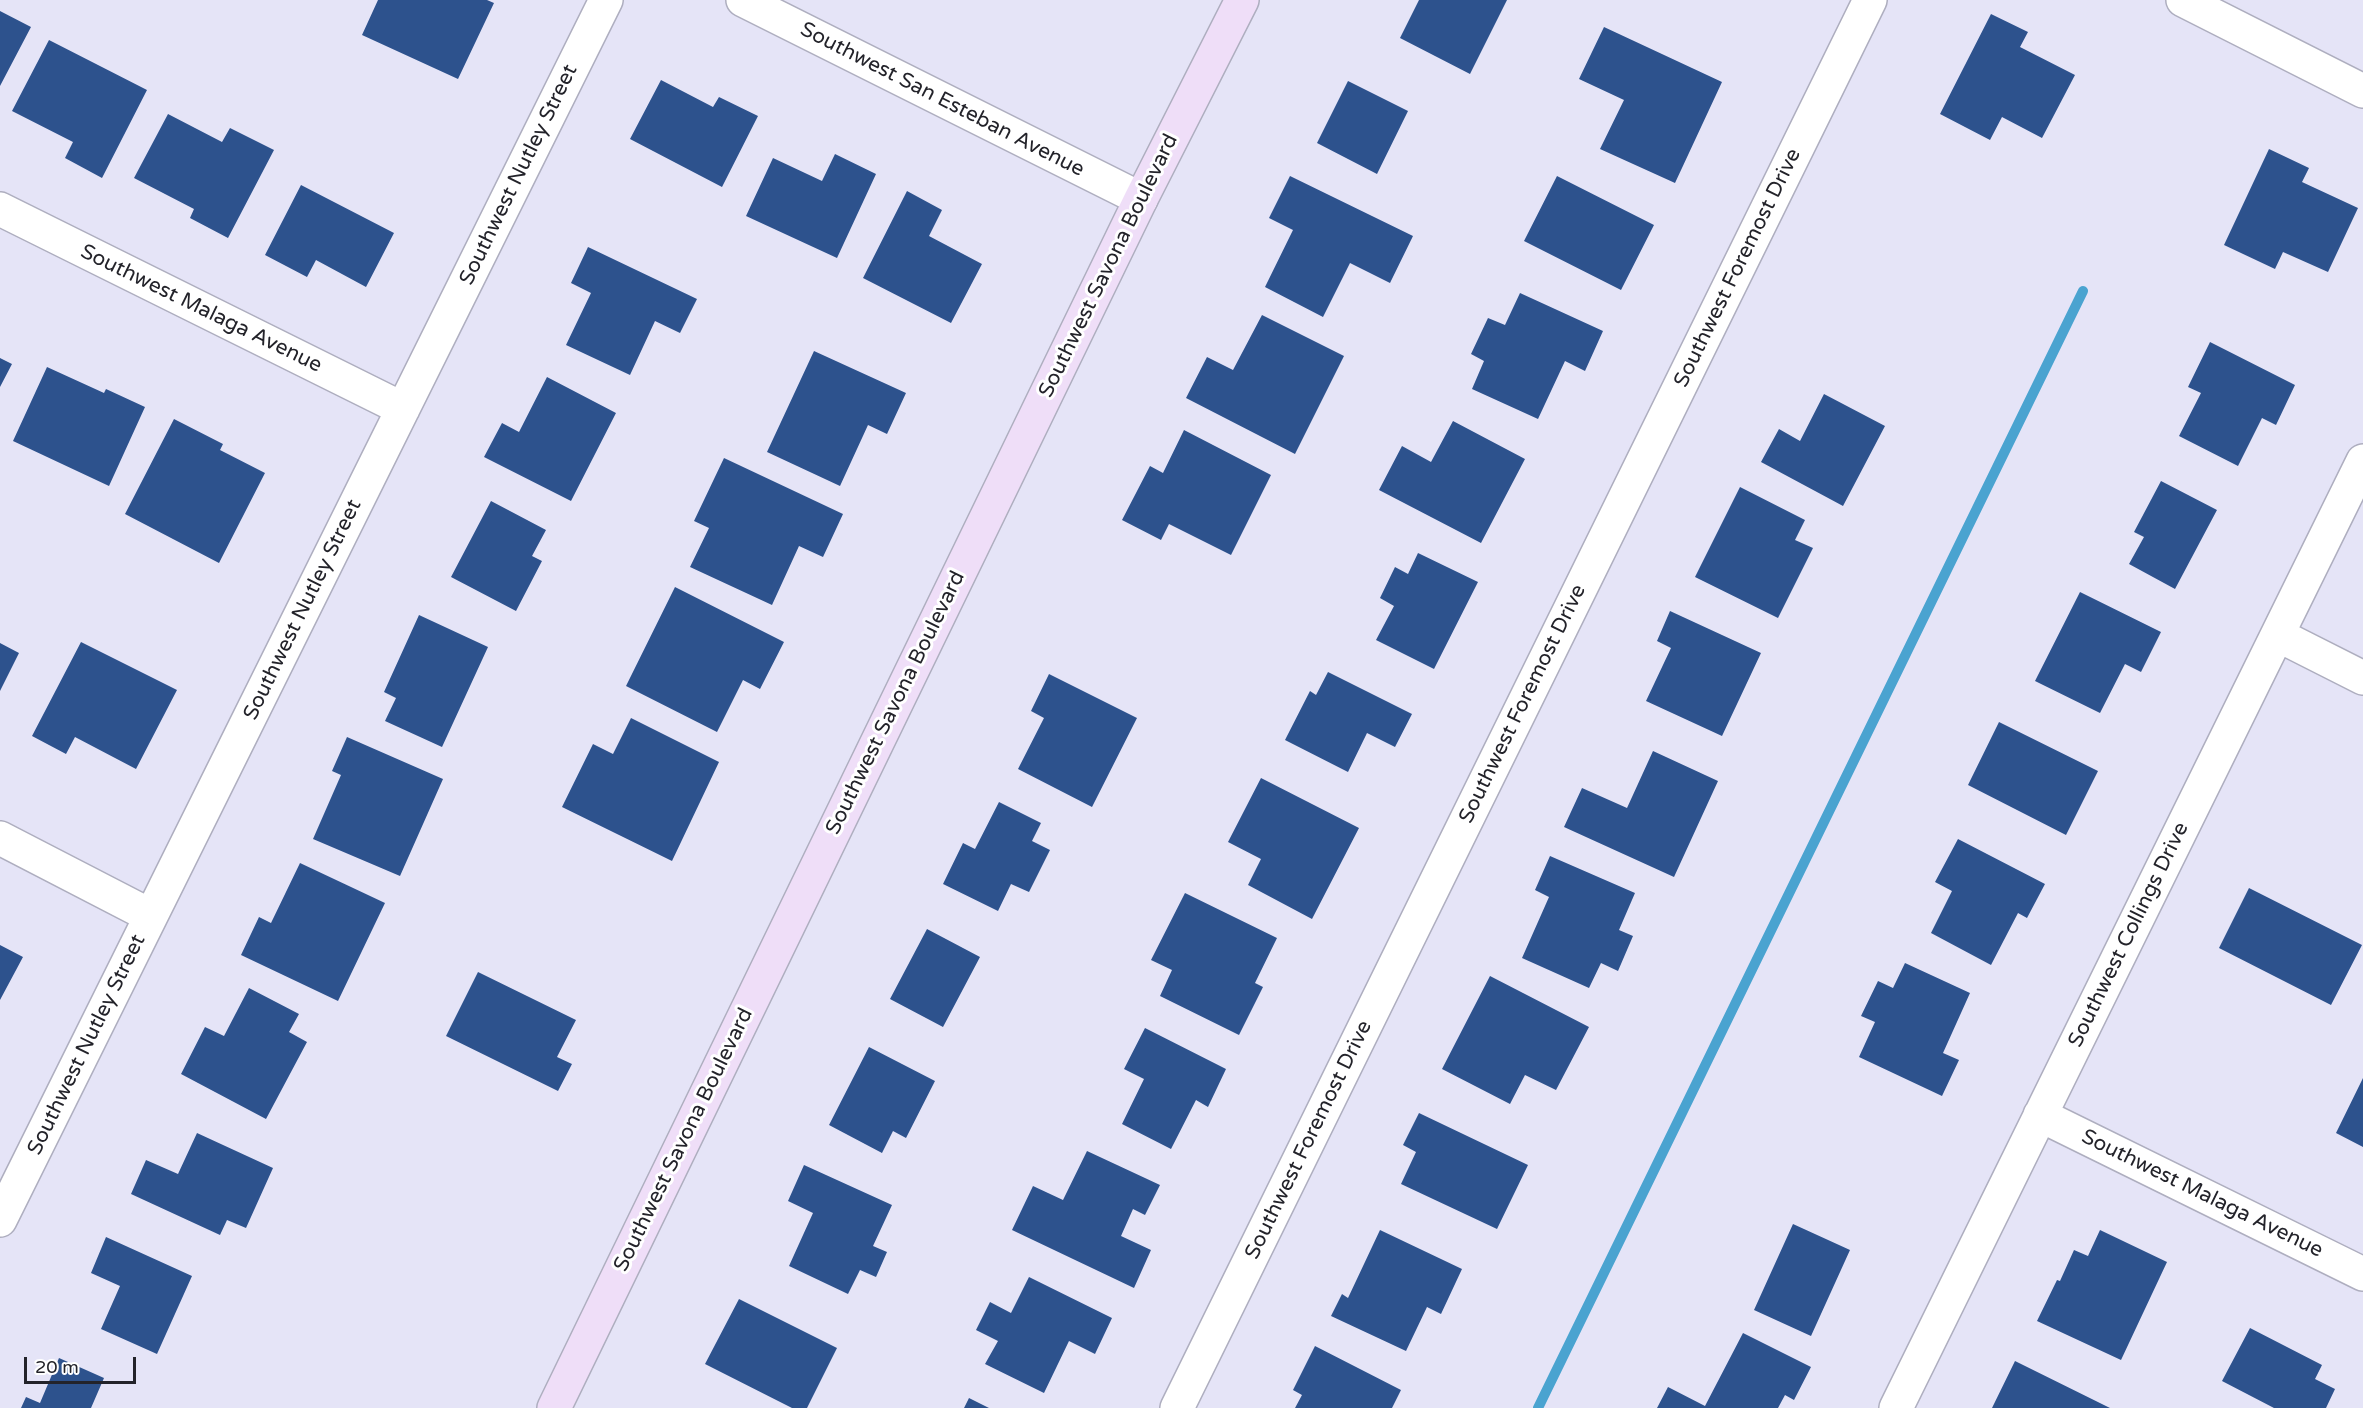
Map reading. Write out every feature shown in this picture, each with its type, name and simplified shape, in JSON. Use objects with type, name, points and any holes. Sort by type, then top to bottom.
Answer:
[{"type":"street","name":"Southwest Nutley Street","points":[[0,1220],[606,0]]},
{"type":"street","name":"Southwest San Esteban Avenue","points":[[744,0],[1141,199]]},
{"type":"street","name":"Southwest Savona Boulevard","points":[[554,1408],[1141,199],[1242,0]]},
{"type":"street","name":"Southwest Foremost Drive","points":[[1177,1408],[1870,0]]},
{"type":"street","points":[[2183,0],[2363,92]]},
{"type":"street","name":"Southwest Malaga Avenue","points":[[0,208],[403,409]]},
{"type":"street","name":"Southwest Collings Drive","points":[[1896,1408],[2363,461]]},
{"type":"street","points":[[2277,635],[2363,678]]},
{"type":"street","points":[[0,838],[151,916]]},
{"type":"street","name":"Southwest Malaga Avenue","points":[[2040,1115],[2363,1274]]},
{"type":"building","points":[[378,0],[487,0],[494,3],[458,79],[362,35]]},
{"type":"building","points":[[1419,0],[1507,0],[1470,74],[1400,38]]},
{"type":"building","points":[[0,11],[31,27],[0,86]]},
{"type":"building","points":[[1991,14],[2028,32],[2020,47],[2075,75],[2042,138],[2002,117],[1990,140],[1940,114]]},
{"type":"building","points":[[1604,27],[1722,82],[1675,183],[1600,149],[1624,100],[1579,79]]},
{"type":"building","points":[[49,40],[147,90],[102,178],[65,158],[73,142],[12,111]]},
{"type":"building","points":[[661,80],[713,107],[719,97],[758,116],[722,187],[630,139]]},
{"type":"building","points":[[1348,81],[1408,111],[1377,174],[1317,143]]},
{"type":"building","points":[[168,114],[222,142],[230,128],[274,150],[228,238],[190,218],[194,209],[134,178]]},
{"type":"building","points":[[2269,149],[2309,168],[2302,182],[2358,208],[2328,272],[2283,252],[2275,269],[2224,245]]},
{"type":"building","points":[[835,154],[876,174],[837,258],[746,216],[773,158],[822,181]]},
{"type":"building","points":[[1290,176],[1413,236],[1390,283],[1350,263],[1323,317],[1265,287],[1293,230],[1269,218]]},
{"type":"building","points":[[1557,176],[1654,225],[1621,290],[1524,241]]},
{"type":"building","points":[[301,185],[394,233],[366,287],[316,260],[307,277],[265,255]]},
{"type":"building","points":[[907,191],[942,210],[929,236],[982,264],[951,323],[863,278]]},
{"type":"building","points":[[588,247],[697,299],[680,333],[655,321],[630,375],[566,345],[591,293],[571,283]]},
{"type":"building","points":[[1520,293],[1603,331],[1585,371],[1565,361],[1538,419],[1472,389],[1484,361],[1471,354],[1488,318],[1505,325]]},
{"type":"building","points":[[1262,315],[1344,356],[1295,454],[1186,398],[1207,357],[1233,370]]},
{"type":"building","points":[[2210,342],[2295,385],[2276,425],[2262,418],[2238,466],[2179,436],[2201,393],[2188,387]]},
{"type":"building","points":[[814,351],[906,393],[887,434],[868,425],[840,486],[767,452]]},
{"type":"building","points":[[0,358],[12,364],[0,387]]},
{"type":"building","points":[[47,367],[104,393],[106,389],[145,407],[109,486],[13,441]]},
{"type":"building","points":[[547,377],[616,413],[571,501],[484,457],[502,423],[519,432]]},
{"type":"building","points":[[1824,394],[1885,426],[1843,506],[1761,462],[1779,429],[1800,441]]},
{"type":"building","points":[[174,419],[223,444],[220,450],[265,473],[219,563],[125,514]]},
{"type":"building","points":[[1453,421],[1525,459],[1481,543],[1379,490],[1402,446],[1431,462]]},
{"type":"building","points":[[1184,430],[1271,475],[1231,555],[1169,524],[1161,540],[1122,520],[1150,466],[1163,473]]},
{"type":"building","points":[[724,458],[843,514],[823,557],[799,546],[772,605],[690,567],[709,528],[694,521]]},
{"type":"building","points":[[2161,481],[2217,510],[2175,589],[2129,564],[2144,537],[2134,532]]},
{"type":"building","points":[[1740,487],[1805,520],[1795,540],[1813,548],[1778,618],[1695,577]]},
{"type":"building","points":[[491,501],[546,530],[532,556],[542,561],[516,611],[451,577]]},
{"type":"building","points":[[1418,553],[1478,582],[1434,669],[1376,640],[1394,606],[1380,598],[1395,567],[1408,574]]},
{"type":"building","points":[[675,587],[784,642],[760,689],[743,680],[717,732],[626,686]]},
{"type":"building","points":[[2080,592],[2161,632],[2141,672],[2125,664],[2100,713],[2035,681]]},
{"type":"building","points":[[1670,611],[1761,653],[1722,736],[1646,701],[1671,648],[1657,641]]},
{"type":"building","points":[[419,615],[488,647],[442,747],[385,721],[396,698],[384,692]]},
{"type":"building","points":[[81,642],[177,690],[136,769],[75,737],[66,754],[32,736]]},
{"type":"building","points":[[0,643],[19,653],[0,691]]},
{"type":"building","points":[[1328,672],[1412,714],[1395,747],[1367,733],[1348,772],[1285,740],[1310,691],[1316,695]]},
{"type":"building","points":[[1049,674],[1137,718],[1092,807],[1018,769],[1044,718],[1031,711]]},
{"type":"building","points":[[631,718],[719,762],[672,861],[562,807],[593,744],[613,754]]},
{"type":"building","points":[[1999,722],[2098,771],[2066,835],[1968,785]]},
{"type":"building","points":[[347,737],[443,779],[400,876],[313,839],[341,775],[332,771]]},
{"type":"building","points":[[1653,751],[1718,781],[1674,877],[1564,827],[1582,788],[1627,808]]},
{"type":"building","points":[[1261,778],[1359,828],[1312,919],[1248,885],[1261,859],[1228,842]]},
{"type":"building","points":[[999,802],[1041,823],[1032,841],[1050,850],[1029,892],[1011,884],[998,911],[943,884],[963,843],[975,849]]},
{"type":"building","points":[[1958,839],[2045,884],[2027,918],[2018,913],[1991,965],[1931,933],[1952,891],[1935,882]]},
{"type":"building","points":[[1550,856],[1635,893],[1619,930],[1633,936],[1618,971],[1601,963],[1589,988],[1522,958],[1549,897],[1535,890]]},
{"type":"building","points":[[300,863],[385,903],[338,1001],[241,955],[259,917],[271,923]]},
{"type":"building","points":[[2249,888],[2362,945],[2331,1005],[2219,948]]},
{"type":"building","points":[[1185,893],[1277,938],[1255,983],[1263,987],[1239,1035],[1160,996],[1172,970],[1151,960]]},
{"type":"building","points":[[927,929],[980,957],[943,1027],[890,999]]},
{"type":"building","points":[[0,945],[23,957],[0,1000]]},
{"type":"building","points":[[1905,963],[1970,993],[1943,1053],[1959,1060],[1942,1096],[1859,1057],[1875,1022],[1861,1016],[1878,981],[1893,988]]},
{"type":"building","points":[[478,972],[576,1020],[557,1057],[572,1064],[558,1091],[446,1036]]},
{"type":"building","points":[[1490,976],[1589,1027],[1556,1090],[1525,1075],[1510,1104],[1442,1069]]},
{"type":"building","points":[[249,988],[299,1014],[289,1032],[307,1042],[266,1119],[181,1074],[205,1027],[224,1036]]},
{"type":"building","points":[[1145,1028],[1226,1069],[1208,1107],[1196,1100],[1171,1149],[1122,1124],[1144,1079],[1124,1069]]},
{"type":"building","points":[[869,1047],[935,1081],[906,1138],[893,1131],[882,1153],[829,1125]]},
{"type":"building","points":[[2363,1078],[2363,1147],[2336,1133]]},
{"type":"building","points":[[1419,1113],[1528,1165],[1497,1229],[1401,1184],[1416,1152],[1403,1145]]},
{"type":"building","points":[[197,1133],[273,1168],[246,1228],[227,1220],[220,1235],[131,1194],[146,1160],[178,1174]]},
{"type":"building","points":[[1087,1151],[1160,1185],[1145,1215],[1133,1209],[1121,1236],[1151,1250],[1134,1288],[1012,1230],[1033,1186],[1063,1200]]},
{"type":"building","points":[[804,1165],[892,1205],[873,1246],[887,1252],[876,1277],[860,1270],[848,1294],[789,1266],[813,1213],[788,1201]]},
{"type":"building","points":[[1793,1224],[1850,1250],[1811,1336],[1754,1310]]},
{"type":"building","points":[[1380,1230],[1462,1269],[1441,1314],[1427,1307],[1406,1351],[1331,1316],[1342,1294],[1348,1298]]},
{"type":"building","points":[[2100,1230],[2167,1262],[2121,1360],[2037,1321],[2057,1280],[2060,1281],[2074,1250],[2088,1256]]},
{"type":"building","points":[[106,1237],[192,1276],[157,1354],[101,1329],[120,1286],[91,1273]]},
{"type":"building","points":[[1029,1277],[1112,1318],[1095,1354],[1069,1341],[1044,1393],[985,1364],[998,1341],[976,1330],[990,1302],[1011,1313]]},
{"type":"building","points":[[739,1299],[837,1348],[807,1408],[792,1408],[705,1364]]},
{"type":"building","points":[[2250,1328],[2322,1365],[2315,1379],[2335,1389],[2326,1408],[2274,1408],[2222,1381]]},
{"type":"building","points":[[1743,1333],[1811,1367],[1794,1400],[1785,1395],[1778,1408],[1657,1408],[1668,1387],[1705,1406]]},
{"type":"building","points":[[1315,1346],[1401,1390],[1392,1408],[1295,1408],[1302,1395],[1293,1390]]},
{"type":"building","points":[[59,1358],[104,1378],[91,1408],[21,1408],[26,1397],[40,1403]]},
{"type":"building","points":[[2015,1361],[2110,1408],[1992,1408]]},
{"type":"building","points":[[969,1398],[989,1408],[964,1408]]},
{"type":"waterway","points":[[1538,1408],[2083,291]]}]
